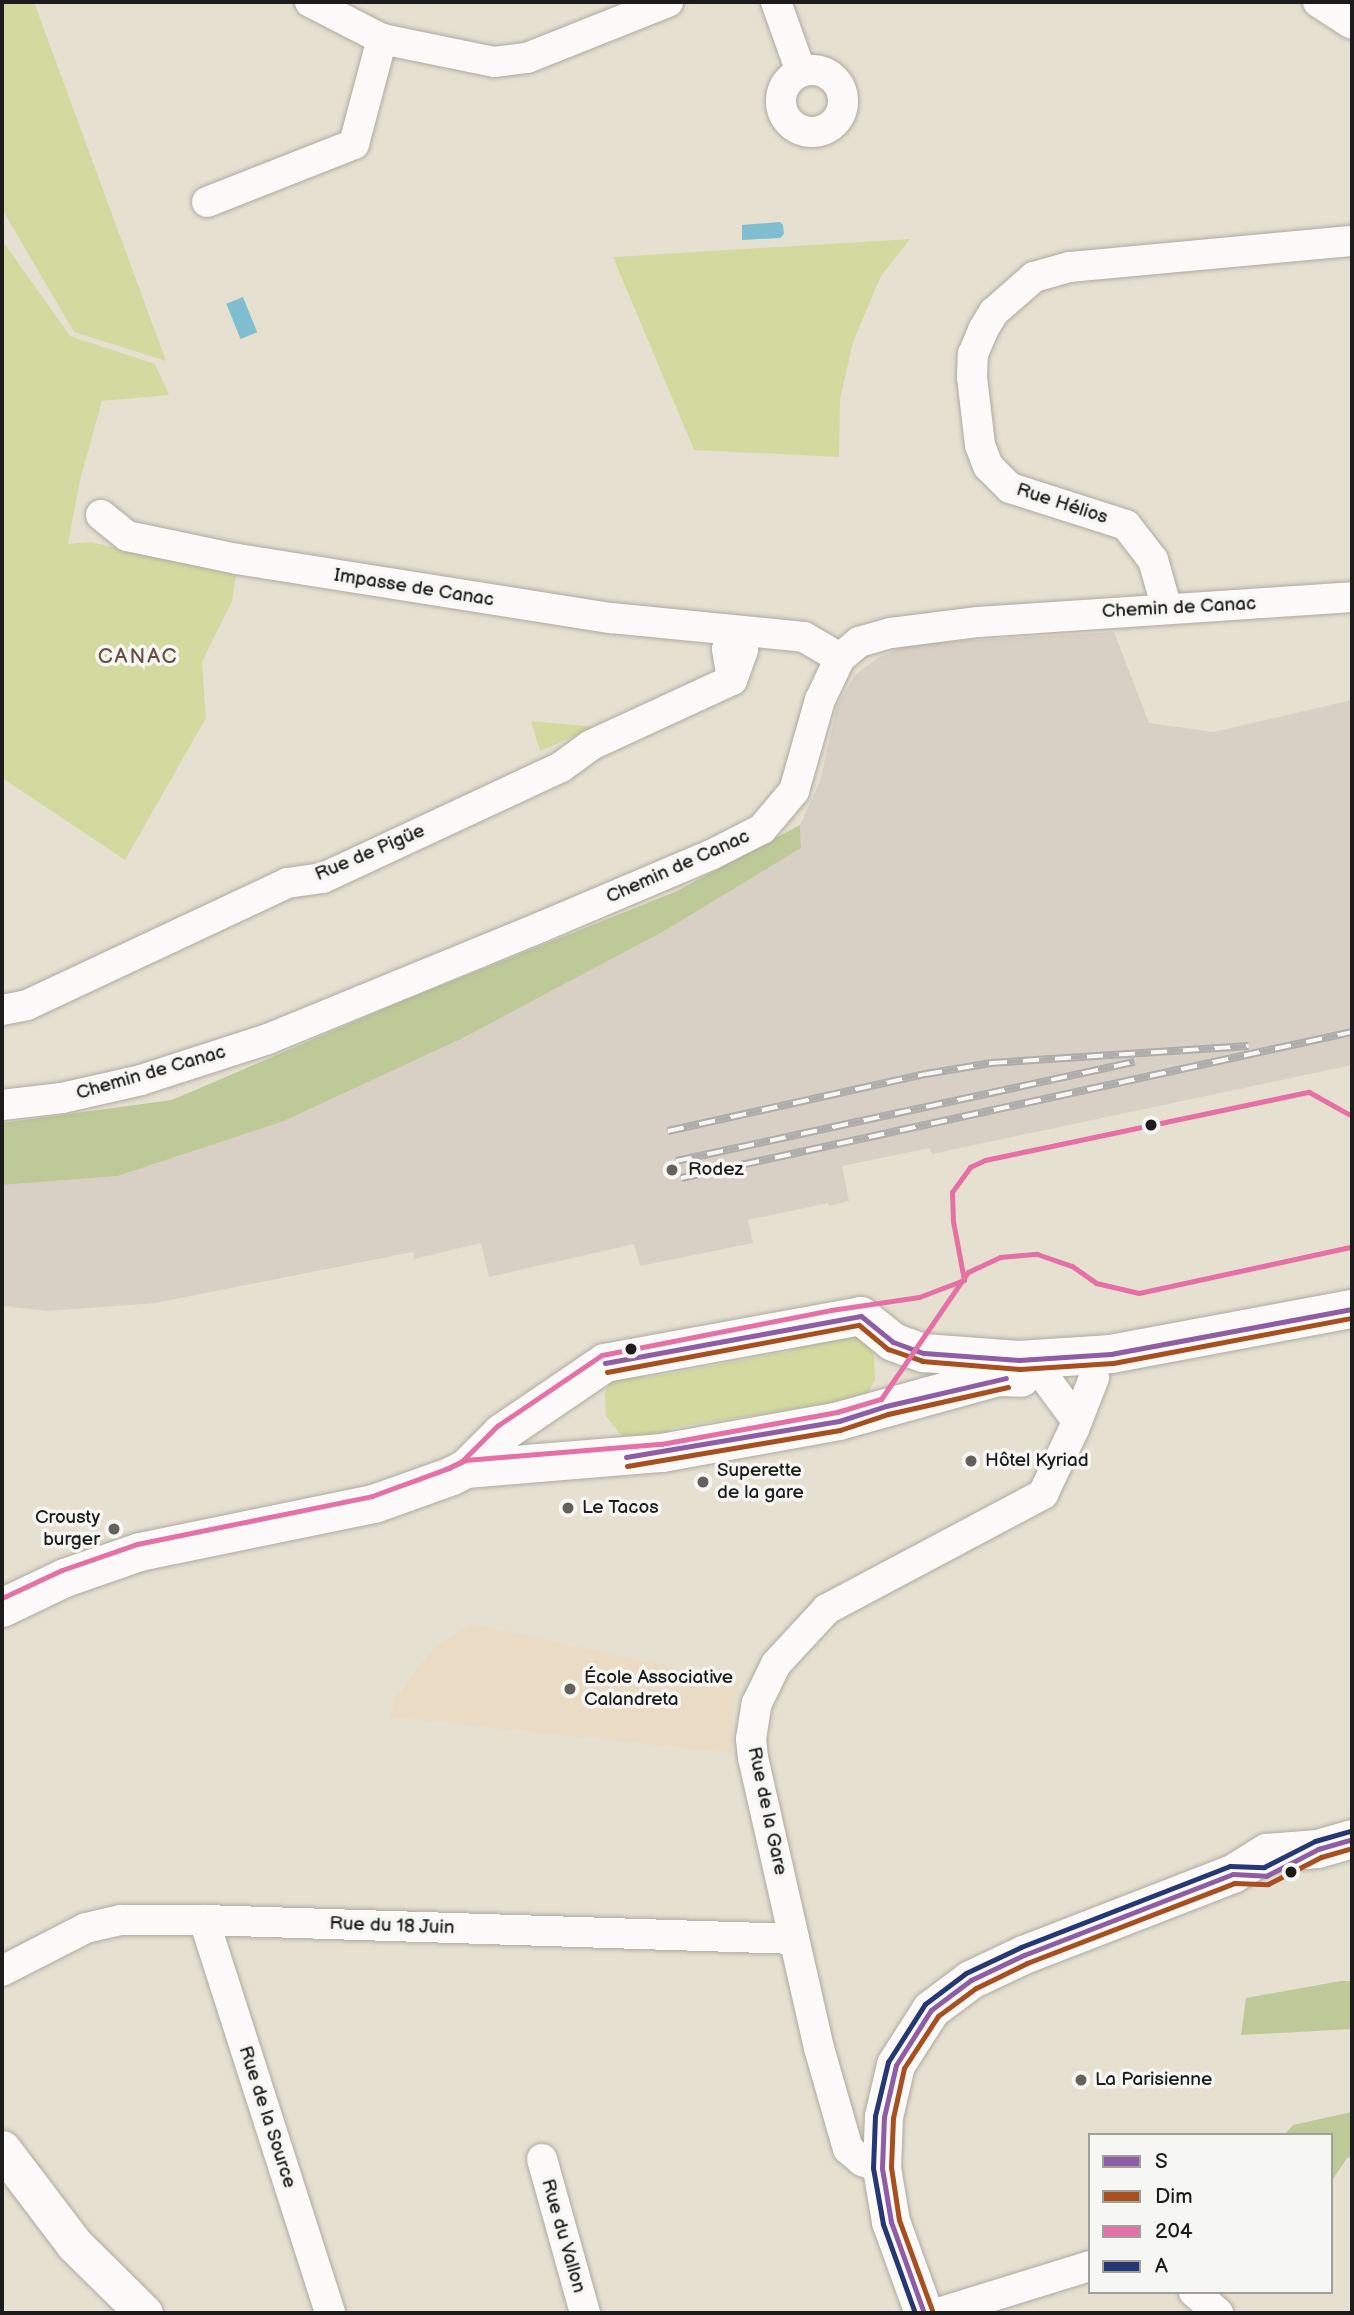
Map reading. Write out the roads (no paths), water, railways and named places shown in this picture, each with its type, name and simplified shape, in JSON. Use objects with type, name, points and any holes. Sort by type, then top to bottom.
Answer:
[{"type":"main road","points":[[466,1469],[502,1433],[605,1363],[833,1319],[861,1316],[893,1342],[924,1353],[1018,1360],[1111,1354],[1352,1309]]},
{"type":"main road","points":[[2,1608],[65,1578],[140,1552],[374,1504],[466,1469],[662,1453],[839,1421],[998,1377],[1094,1378],[1352,1333]]},
{"type":"main road","points":[[924,2313],[891,2222],[882,2168],[884,2117],[896,2065],[931,2010],[971,1980],[1024,1955],[1233,1874],[1266,1876],[1335,1844]]},
{"type":"street","points":[[310,2],[382,38],[494,62],[527,58],[663,3]]},
{"type":"street","points":[[776,2],[801,72]]},
{"type":"street","points":[[1318,2],[1352,24]]},
{"type":"street","points":[[207,202],[354,144],[382,38]]},
{"type":"street","name":"Rue Hélios","points":[[1167,609],[1153,560],[1126,525],[1010,488],[988,466],[980,444],[973,354],[994,312],[1038,275],[1070,267],[1230,250],[1352,241]]},
{"type":"street","name":"Impasse de Canac","points":[[101,515],[127,536],[256,562],[611,618],[736,632]]},
{"type":"street","name":"Chemin de Canac","points":[[2,1105],[62,1098],[141,1080],[268,1039],[541,927],[710,855],[762,829],[794,791],[820,699],[840,658],[859,642],[891,633],[978,622],[1352,597]]},
{"type":"street","points":[[736,632],[804,637],[840,658]]},
{"type":"street","name":"Rue de Pigüe","points":[[2,1010],[27,1005],[287,883],[323,878],[561,767],[591,745],[732,680],[727,649],[736,632]]},
{"type":"street","name":"Rue de la Gare","points":[[882,2168],[862,2161],[848,2149],[819,2048],[753,1758],[752,1734],[763,1684],[795,1640],[827,1609],[1043,1494],[1094,1378]]},
{"type":"street","points":[[1046,1379],[1077,1421]]},
{"type":"street","name":"Rue du 18 Juin","points":[[2,1971],[86,1928],[121,1920],[204,1920],[794,1939]]},
{"type":"street","name":"Rue de la Source","points":[[204,1920],[330,2313]]},
{"type":"street","points":[[2,2149],[74,2244],[144,2313]]},
{"type":"street","name":"Rue du Vallon","points":[[542,2159],[585,2313]]},
{"type":"street","points":[[938,2313],[1088,2267]]},
{"type":"street","points":[[1196,2294],[1218,2313]]},
{"type":"water","points":[[780,222],[784,234],[780,238],[742,240],[742,225]]},
{"type":"water","points":[[243,297],[257,332],[241,339],[226,304]]},
{"type":"railway","points":[[681,1178],[1352,1032]]},
{"type":"railway","points":[[668,1131],[926,1074],[991,1063],[1248,1046]]},
{"type":"railway","points":[[676,1161],[1134,1062]]},
{"type":"place","name":"Rodez","points":[[672,1170]]},
{"type":"place","name":"Hôtel Kyriad","points":[[971,1461]]},
{"type":"place","name":"Superette de la gare","points":[[703,1482]]},
{"type":"place","name":"Le Tacos","points":[[568,1508]]},
{"type":"place","name":"Crousty burger","points":[[114,1529]]},
{"type":"place","name":"École Associative Calandreta","points":[[570,1689]]},
{"type":"place","name":"La Parisienne","points":[[1081,2080]]},
{"type":"district","name":"CANAC","points":[[138,657]]}]
